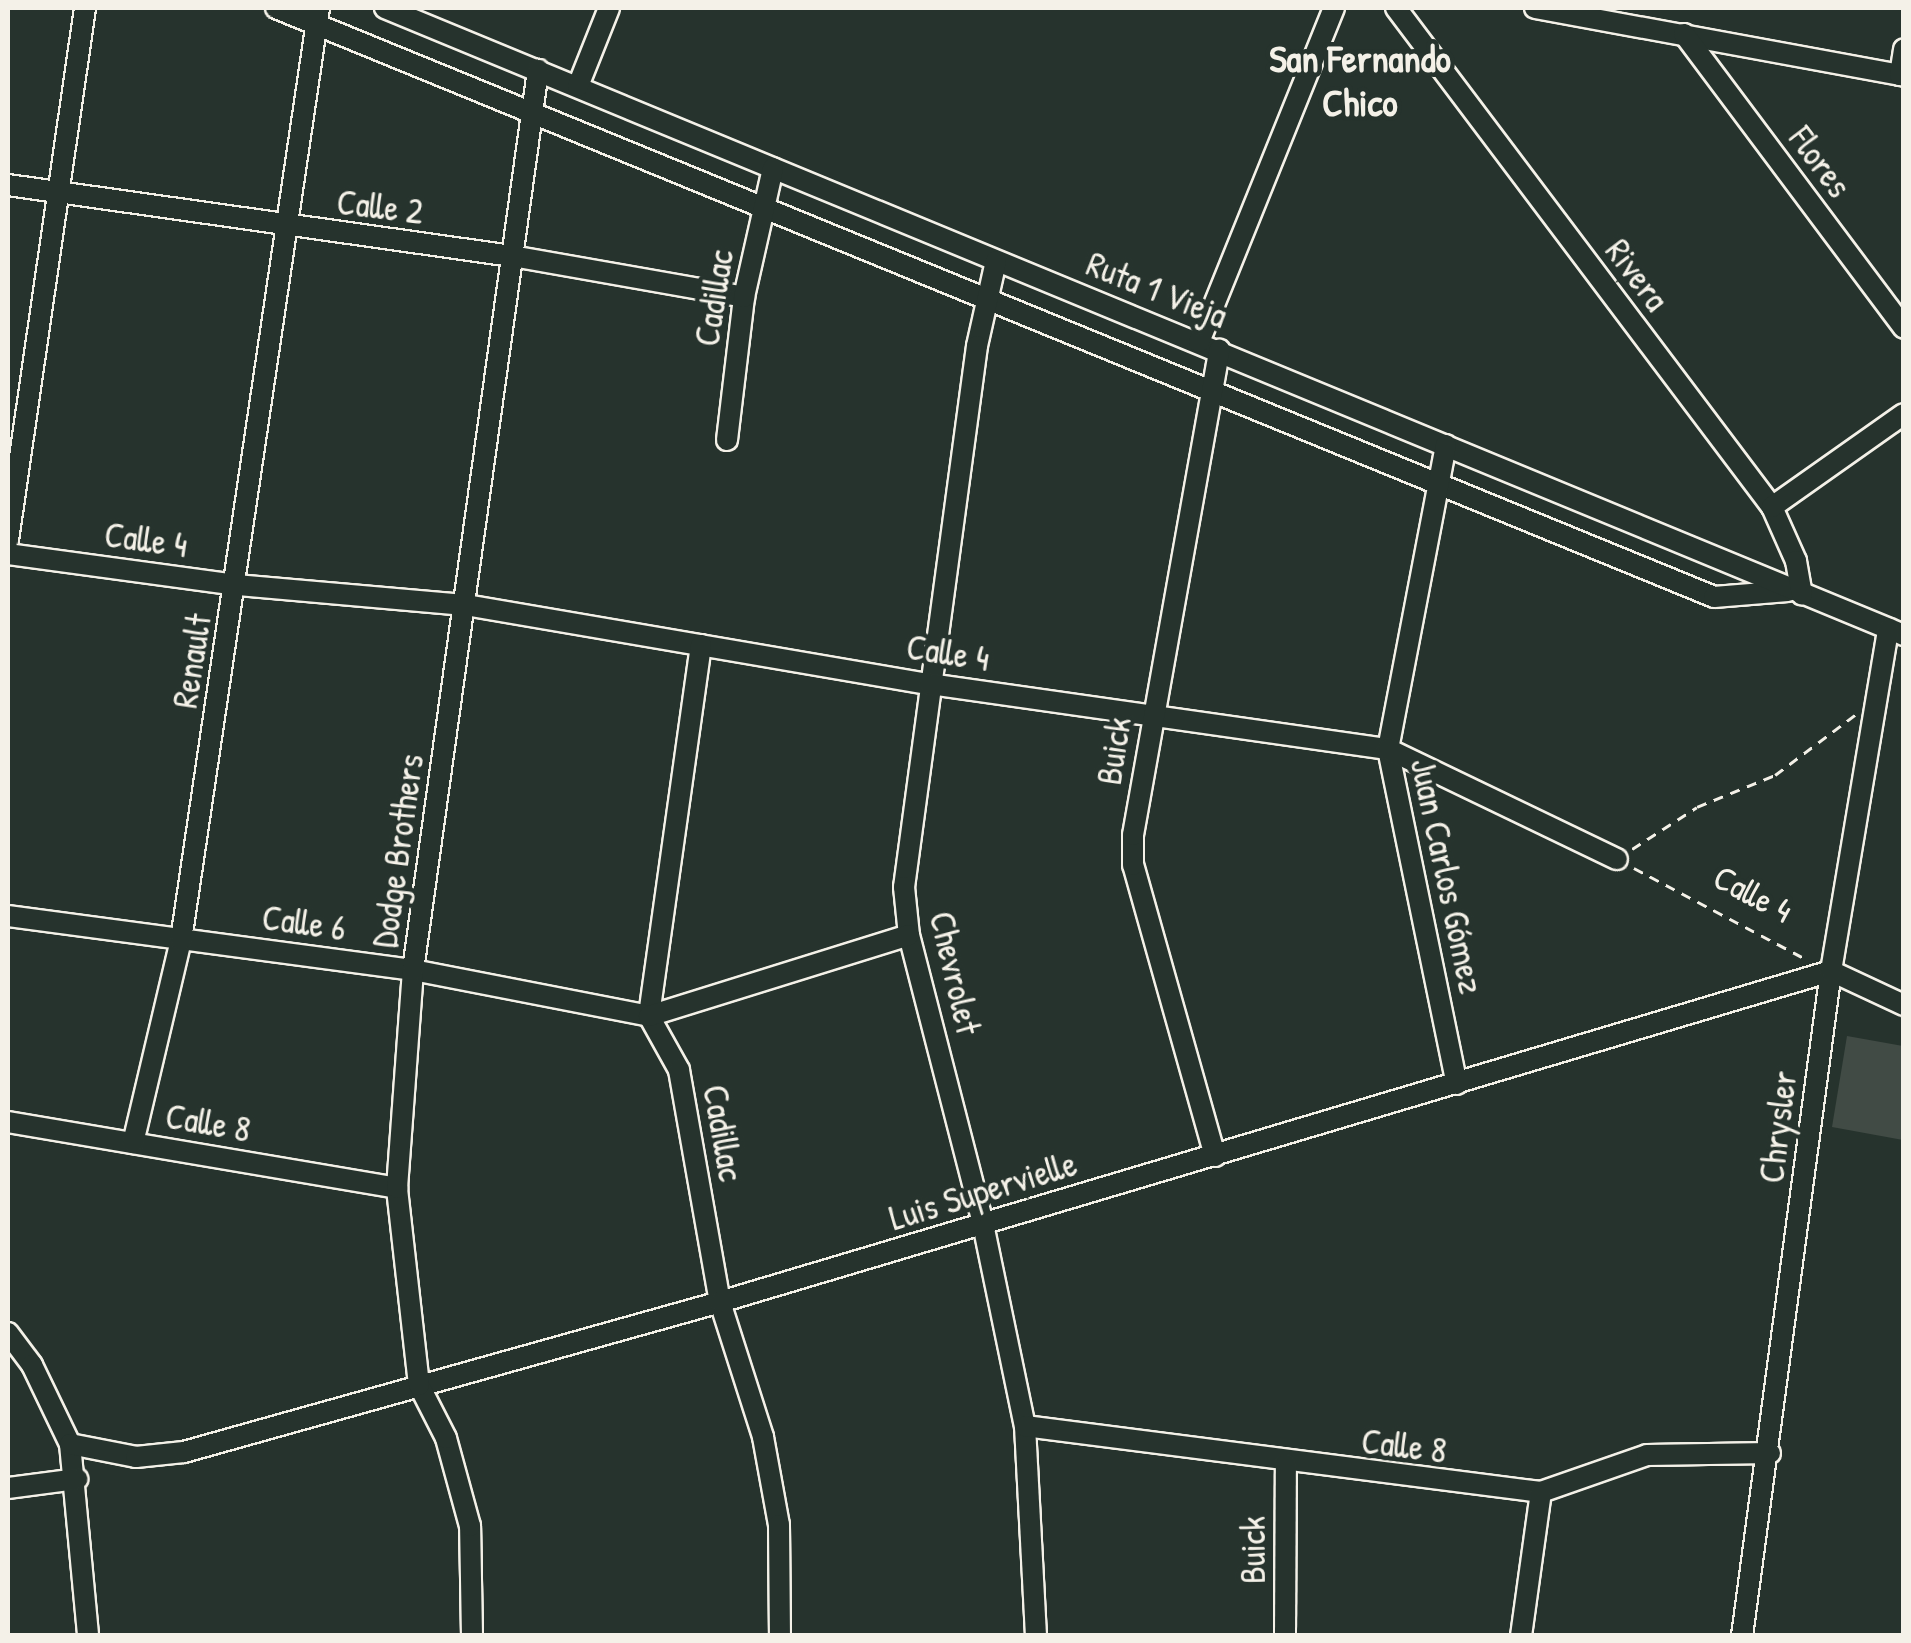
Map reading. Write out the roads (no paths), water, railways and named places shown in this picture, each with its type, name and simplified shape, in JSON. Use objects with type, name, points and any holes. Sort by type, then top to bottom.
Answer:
[{"type":"street","points":[[8,540],[85,8]]},
{"type":"street","points":[[276,8],[318,16],[532,113],[1714,597],[1798,592]]},
{"type":"street","name":"Ruta 1 Vieja","points":[[385,8],[1896,632]]},
{"type":"street","points":[[578,86],[608,8]]},
{"type":"street","points":[[1199,342],[1334,8]]},
{"type":"street","name":"Rivera","points":[[1396,8],[1772,508],[1796,560],[1798,592]]},
{"type":"street","points":[[1534,8],[1902,75],[1904,49]]},
{"type":"street","name":"Renault","points":[[132,1143],[181,940],[237,585],[282,227],[318,16]]},
{"type":"street","name":"Flores","points":[[1684,34],[1904,328]]},
{"type":"street","name":"Dodge Brothers","points":[[472,1636],[470,1526],[446,1438],[419,1386],[397,1188],[414,970],[538,70]]},
{"type":"street","name":"Cadillac","points":[[727,440],[744,297],[773,168]]},
{"type":"street","name":"Calle 2","points":[[8,185],[282,227],[512,256],[744,297]]},
{"type":"street","name":"Chevrolet","points":[[996,261],[930,684],[904,887],[909,935],[983,1224],[1025,1426],[1036,1636]]},
{"type":"street","name":"Buick","points":[[1215,1156],[1133,864],[1152,715],[1208,390],[1219,350]]},
{"type":"street","points":[[1772,508],[1904,414]]},
{"type":"street","name":"Juan Carlos Gómez","points":[[1446,445],[1388,749],[1458,1084]]},
{"type":"street","name":"Calle 4","points":[[8,554],[237,585],[466,604],[930,684],[1388,749],[1617,859]]},
{"type":"street","name":"Chrysler","points":[[1742,1636],[1770,1452],[1830,972],[1876,699],[1896,632]]},
{"type":"street","points":[[701,645],[648,1016],[909,935]]},
{"type":"street","name":"Calle 6","points":[[8,916],[414,970],[648,1016]]},
{"type":"street","points":[[1830,972],[1904,1006]]},
{"type":"street","name":"Luis Supervielle","points":[[70,1444],[136,1457],[184,1452],[720,1302],[1830,972]]},
{"type":"street","name":"Cadillac","points":[[648,1016],[679,1070],[720,1302],[772,1490],[780,1636]]},
{"type":"street","name":"Calle 8","points":[[8,1122],[397,1188]]},
{"type":"street","points":[[8,1333],[32,1365],[70,1444],[77,1479],[88,1636]]},
{"type":"street","name":"Calle 8","points":[[1025,1426],[1286,1464],[1542,1492],[1647,1455],[1770,1452]]},
{"type":"street","name":"Buick","points":[[1285,1636],[1286,1464]]},
{"type":"street","points":[[8,1488],[77,1479]]},
{"type":"street","points":[[1521,1636],[1542,1492]]},
{"type":"district","name":"San Fernando Chico","points":[[1360,80]]}]
